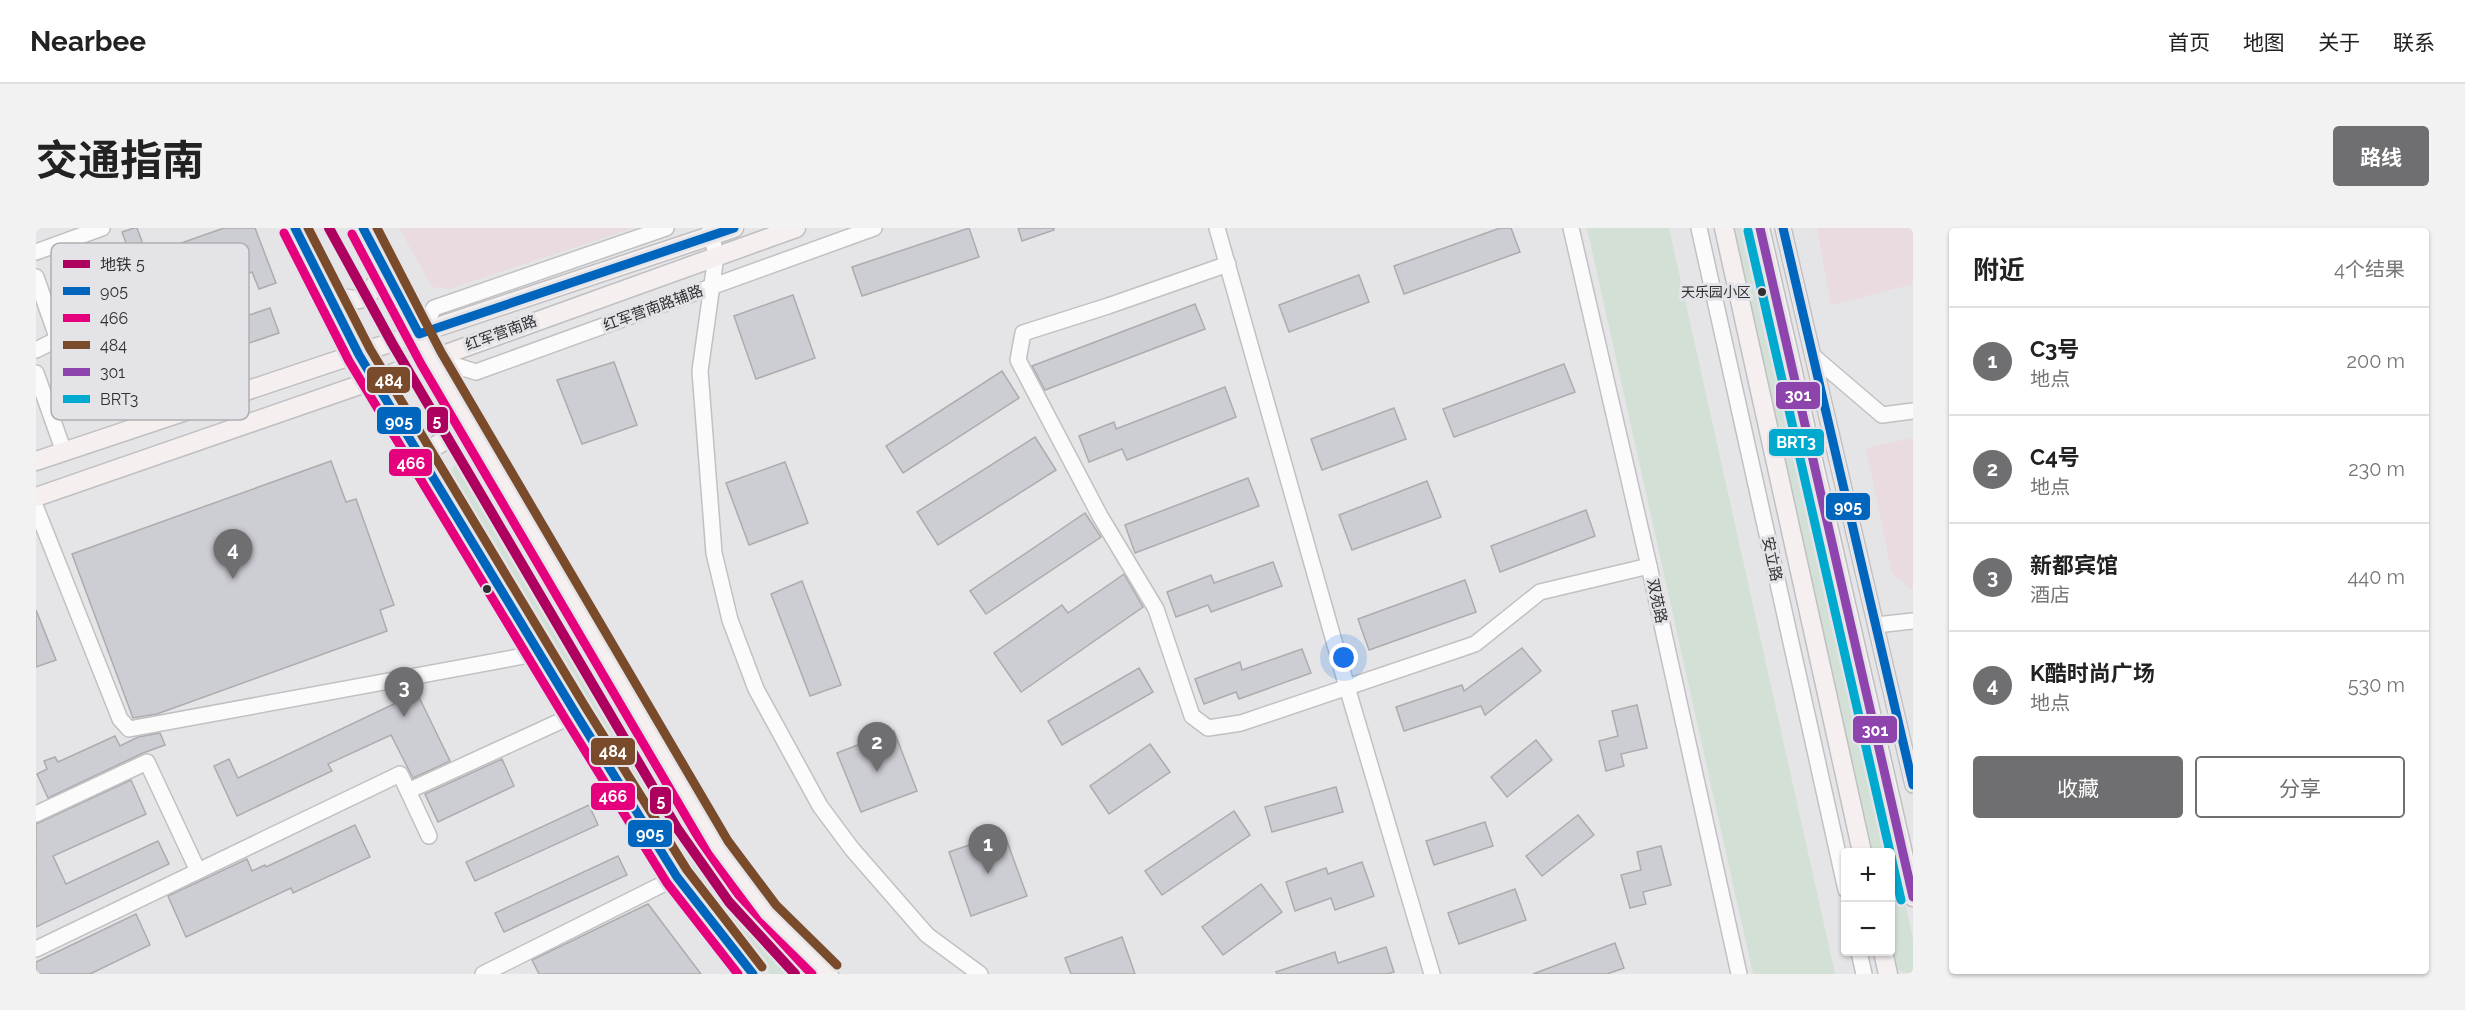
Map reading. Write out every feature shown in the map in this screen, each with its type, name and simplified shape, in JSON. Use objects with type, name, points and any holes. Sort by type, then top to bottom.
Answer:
[{"type":"main road","points":[[295,228],[359,355],[576,714],[677,877],[753,974]]},
{"type":"main road","points":[[363,228],[431,358],[718,848],[767,912],[829,974]]},
{"type":"main road","name":"红军营南路","points":[[249,392],[481,314],[711,231],[734,228]]},
{"type":"main road","name":"红军营南路","points":[[36,497],[374,380],[796,228]]},
{"type":"main road","name":"安立路","points":[[1724,228],[1861,848]]},
{"type":"main road","points":[[1760,228],[1913,897]]},
{"type":"main road","points":[[325,288],[337,296],[352,300],[365,298],[377,286],[382,265]]},
{"type":"main road","points":[[481,314],[480,327],[490,337]]},
{"type":"main road","points":[[300,375],[309,380],[313,387],[315,394],[312,401]]},
{"type":"main road","name":"红军营南路","points":[[36,461],[162,420]]},
{"type":"main road","points":[[430,473],[429,458],[432,449],[443,442],[455,438],[470,439],[483,447]]},
{"type":"main road","points":[[1884,956],[1888,974]]},
{"type":"street","points":[[61,243],[102,228]]},
{"type":"street","points":[[419,334],[434,308],[666,228]]},
{"type":"street","name":"红军营南路辅路","points":[[431,358],[476,372],[874,228]]},
{"type":"street","points":[[1217,228],[1347,687],[1432,974]]},
{"type":"street","name":"双苑路","points":[[1571,228],[1649,566],[1739,974]]},
{"type":"street","name":"安立路","points":[[1699,228],[1841,872]]},
{"type":"street","points":[[1784,228],[1913,784]]},
{"type":"street","points":[[711,231],[716,256],[700,371],[714,552],[730,620],[756,689],[820,806],[852,849],[927,935],[980,974]]},
{"type":"street","points":[[36,252],[51,247]]},
{"type":"street","points":[[1228,264],[1023,333],[1018,360],[1100,516],[1156,609],[1192,716],[1208,729],[1241,723],[1475,644],[1540,592],[1649,566]]},
{"type":"street","points":[[36,277],[51,318]]},
{"type":"street","points":[[36,350],[51,342]]},
{"type":"street","points":[[1813,356],[1882,415],[1913,411]]},
{"type":"street","points":[[36,373],[51,415]]},
{"type":"street","points":[[53,420],[64,452]]},
{"type":"street","points":[[36,508],[120,719],[129,729],[540,653]]},
{"type":"street","points":[[1876,625],[1913,621]]},
{"type":"street","points":[[408,791],[576,714]]},
{"type":"street","points":[[36,814],[147,762],[198,871]]},
{"type":"street","points":[[36,949],[400,774],[429,836]]},
{"type":"street","points":[[483,974],[677,877]]},
{"type":"street","points":[[1860,956],[1864,974]]},
{"type":"shaded area","points":[[399,228],[634,228],[448,289],[432,287]]},
{"type":"shaded area","points":[[1587,228],[1669,228],[1835,974],[1753,974]]},
{"type":"shaded area","points":[[1730,228],[1754,228],[1893,848],[1870,848]]},
{"type":"shaded area","points":[[1817,228],[1913,228],[1913,284],[1831,305]]},
{"type":"shaded area","points":[[1913,438],[1913,591],[1892,573],[1866,448]]},
{"type":"shaded area","points":[[466,460],[694,841],[746,910],[804,974],[770,974],[719,914],[673,851],[450,473],[456,463]]},
{"type":"shaded area","points":[[1895,859],[1913,939],[1913,972],[1905,973],[1897,969],[1894,956]]},
{"type":"building","points":[[137,228],[143,243],[126,243],[122,232]]},
{"type":"building","points":[[224,228],[255,228],[276,283],[259,289],[252,272],[249,273],[249,243],[181,243]]},
{"type":"building","points":[[969,228],[979,257],[862,296],[852,267]]},
{"type":"building","points":[[1018,228],[1054,228],[1054,230],[1022,241]]},
{"type":"building","points":[[1500,228],[1511,228],[1520,252],[1404,294],[1394,266]]},
{"type":"building","points":[[1359,275],[1369,302],[1289,332],[1279,305]]},
{"type":"building","points":[[793,295],[815,358],[756,379],[734,316]]},
{"type":"building","points":[[1195,304],[1205,329],[1045,390],[1032,366]]},
{"type":"building","points":[[270,308],[279,333],[249,343],[249,315]]},
{"type":"building","points":[[614,362],[637,425],[582,444],[557,380]]},
{"type":"building","points":[[1564,364],[1575,392],[1454,437],[1443,409]]},
{"type":"building","points":[[1002,371],[1019,398],[903,473],[886,446]]},
{"type":"building","points":[[1225,387],[1236,417],[1127,460],[1122,449],[1089,462],[1079,436],[1114,422],[1116,429]]},
{"type":"building","points":[[1394,408],[1406,439],[1322,470],[1311,439]]},
{"type":"building","points":[[1035,437],[1056,470],[938,545],[917,512]]},
{"type":"building","points":[[331,461],[346,502],[356,499],[394,605],[380,610],[387,631],[157,714],[133,718],[72,554]]},
{"type":"building","points":[[785,462],[808,523],[749,545],[726,483]]},
{"type":"building","points":[[1248,478],[1259,506],[1135,553],[1125,525]]},
{"type":"building","points":[[1427,481],[1441,517],[1352,550],[1339,515]]},
{"type":"building","points":[[1586,510],[1595,536],[1500,572],[1491,546]]},
{"type":"building","points":[[1085,513],[1101,537],[986,614],[970,591]]},
{"type":"building","points":[[1273,562],[1282,586],[1211,612],[1208,605],[1176,617],[1167,592],[1211,575],[1214,583]]},
{"type":"building","points":[[1124,574],[1143,607],[1021,692],[994,653],[1062,605],[1068,613]]},
{"type":"building","points":[[1465,580],[1476,612],[1369,650],[1358,619]]},
{"type":"building","points":[[802,581],[841,685],[810,696],[771,594]]},
{"type":"building","points":[[36,610],[56,660],[36,667]]},
{"type":"building","points":[[1522,648],[1541,671],[1485,715],[1481,706],[1404,731],[1396,707],[1462,685],[1464,691]]},
{"type":"building","points":[[1302,649],[1311,673],[1239,699],[1236,692],[1204,704],[1195,679],[1240,662],[1242,670]]},
{"type":"building","points":[[1139,668],[1153,692],[1062,745],[1048,721]]},
{"type":"building","points":[[417,693],[450,761],[413,778],[391,735],[328,764],[332,771],[237,816],[214,766],[229,759],[238,778]]},
{"type":"building","points":[[1637,705],[1647,748],[1621,754],[1624,766],[1606,771],[1599,741],[1618,736],[1612,711]]},
{"type":"building","points":[[894,731],[917,791],[861,812],[837,753]]},
{"type":"building","points":[[160,733],[165,745],[48,798],[37,774],[47,769],[44,761],[55,757],[58,762],[115,736],[120,746],[138,737]]},
{"type":"building","points":[[1536,740],[1552,760],[1507,797],[1491,777]]},
{"type":"building","points":[[1150,744],[1170,772],[1109,814],[1090,786]]},
{"type":"building","points":[[502,759],[514,786],[438,822],[425,794]]},
{"type":"building","points":[[131,780],[146,814],[53,856],[66,884],[158,841],[169,864],[36,927],[36,824]]},
{"type":"building","points":[[1336,787],[1343,812],[1272,832],[1265,807]]},
{"type":"building","points":[[589,805],[598,825],[475,881],[466,862]]},
{"type":"building","points":[[1234,811],[1250,835],[1162,895],[1145,871]]},
{"type":"building","points":[[1578,815],[1594,835],[1542,876],[1526,856]]},
{"type":"building","points":[[1485,822],[1493,846],[1434,865],[1426,841]]},
{"type":"building","points":[[355,825],[370,857],[293,893],[291,888],[186,937],[168,896],[247,859],[252,871],[265,865],[266,867]]},
{"type":"building","points":[[1004,833],[1027,896],[971,916],[949,852]]},
{"type":"building","points":[[1661,846],[1671,885],[1643,892],[1646,904],[1630,908],[1621,875],[1641,870],[1637,852]]},
{"type":"building","points":[[618,856],[627,875],[504,932],[495,913]]},
{"type":"building","points":[[1362,862],[1374,896],[1335,910],[1331,898],[1295,911],[1286,882],[1326,868],[1328,874]]},
{"type":"building","points":[[1261,884],[1282,912],[1223,955],[1202,927]]},
{"type":"building","points":[[1515,889],[1526,920],[1459,944],[1448,913]]},
{"type":"building","points":[[648,904],[701,974],[539,974],[532,960]]},
{"type":"building","points":[[136,914],[150,945],[90,974],[36,974],[36,962]]},
{"type":"building","points":[[1122,937],[1135,974],[1071,974],[1065,958]]},
{"type":"building","points":[[1615,943],[1624,968],[1607,974],[1533,974]]},
{"type":"building","points":[[1386,947],[1394,972],[1387,974],[1277,974],[1276,972],[1335,952],[1338,963]]},
{"type":"metro line","name":"5","points":[[329,228],[392,343],[677,828],[729,902],[795,974]]},
{"type":"transit line","name":"905","points":[[295,228],[359,355],[576,714],[677,877],[753,974]]},
{"type":"transit line","name":"484","points":[[308,228],[370,349],[586,708],[687,870],[762,967]]},
{"type":"transit line","name":"905","points":[[363,228],[419,334],[734,228]]},
{"type":"transit line","name":"484","points":[[377,228],[441,352],[728,841],[776,905],[837,965]]},
{"type":"transit line","name":"301","points":[[1760,228],[1913,897]]},
{"type":"transit line","name":"905","points":[[1783,228],[1913,785]]},
{"type":"transit line","name":"BRT3","points":[[1748,231],[1901,900]]},
{"type":"transit line","name":"466","points":[[284,233],[349,361],[566,720],[667,883],[738,974]]},
{"type":"transit line","name":"466","points":[[352,234],[421,364],[708,854],[758,921],[812,974]]},
{"type":"place","name":"天乐园小区","points":[[1762,292]]},
{"type":"place","name":"K酷时尚广场","points":[[233,579]]},
{"type":"place","name":"新都宾馆","points":[[404,717]]},
{"type":"place","name":"C4号","points":[[877,772]]},
{"type":"place","name":"C3号","points":[[988,874]]}]
